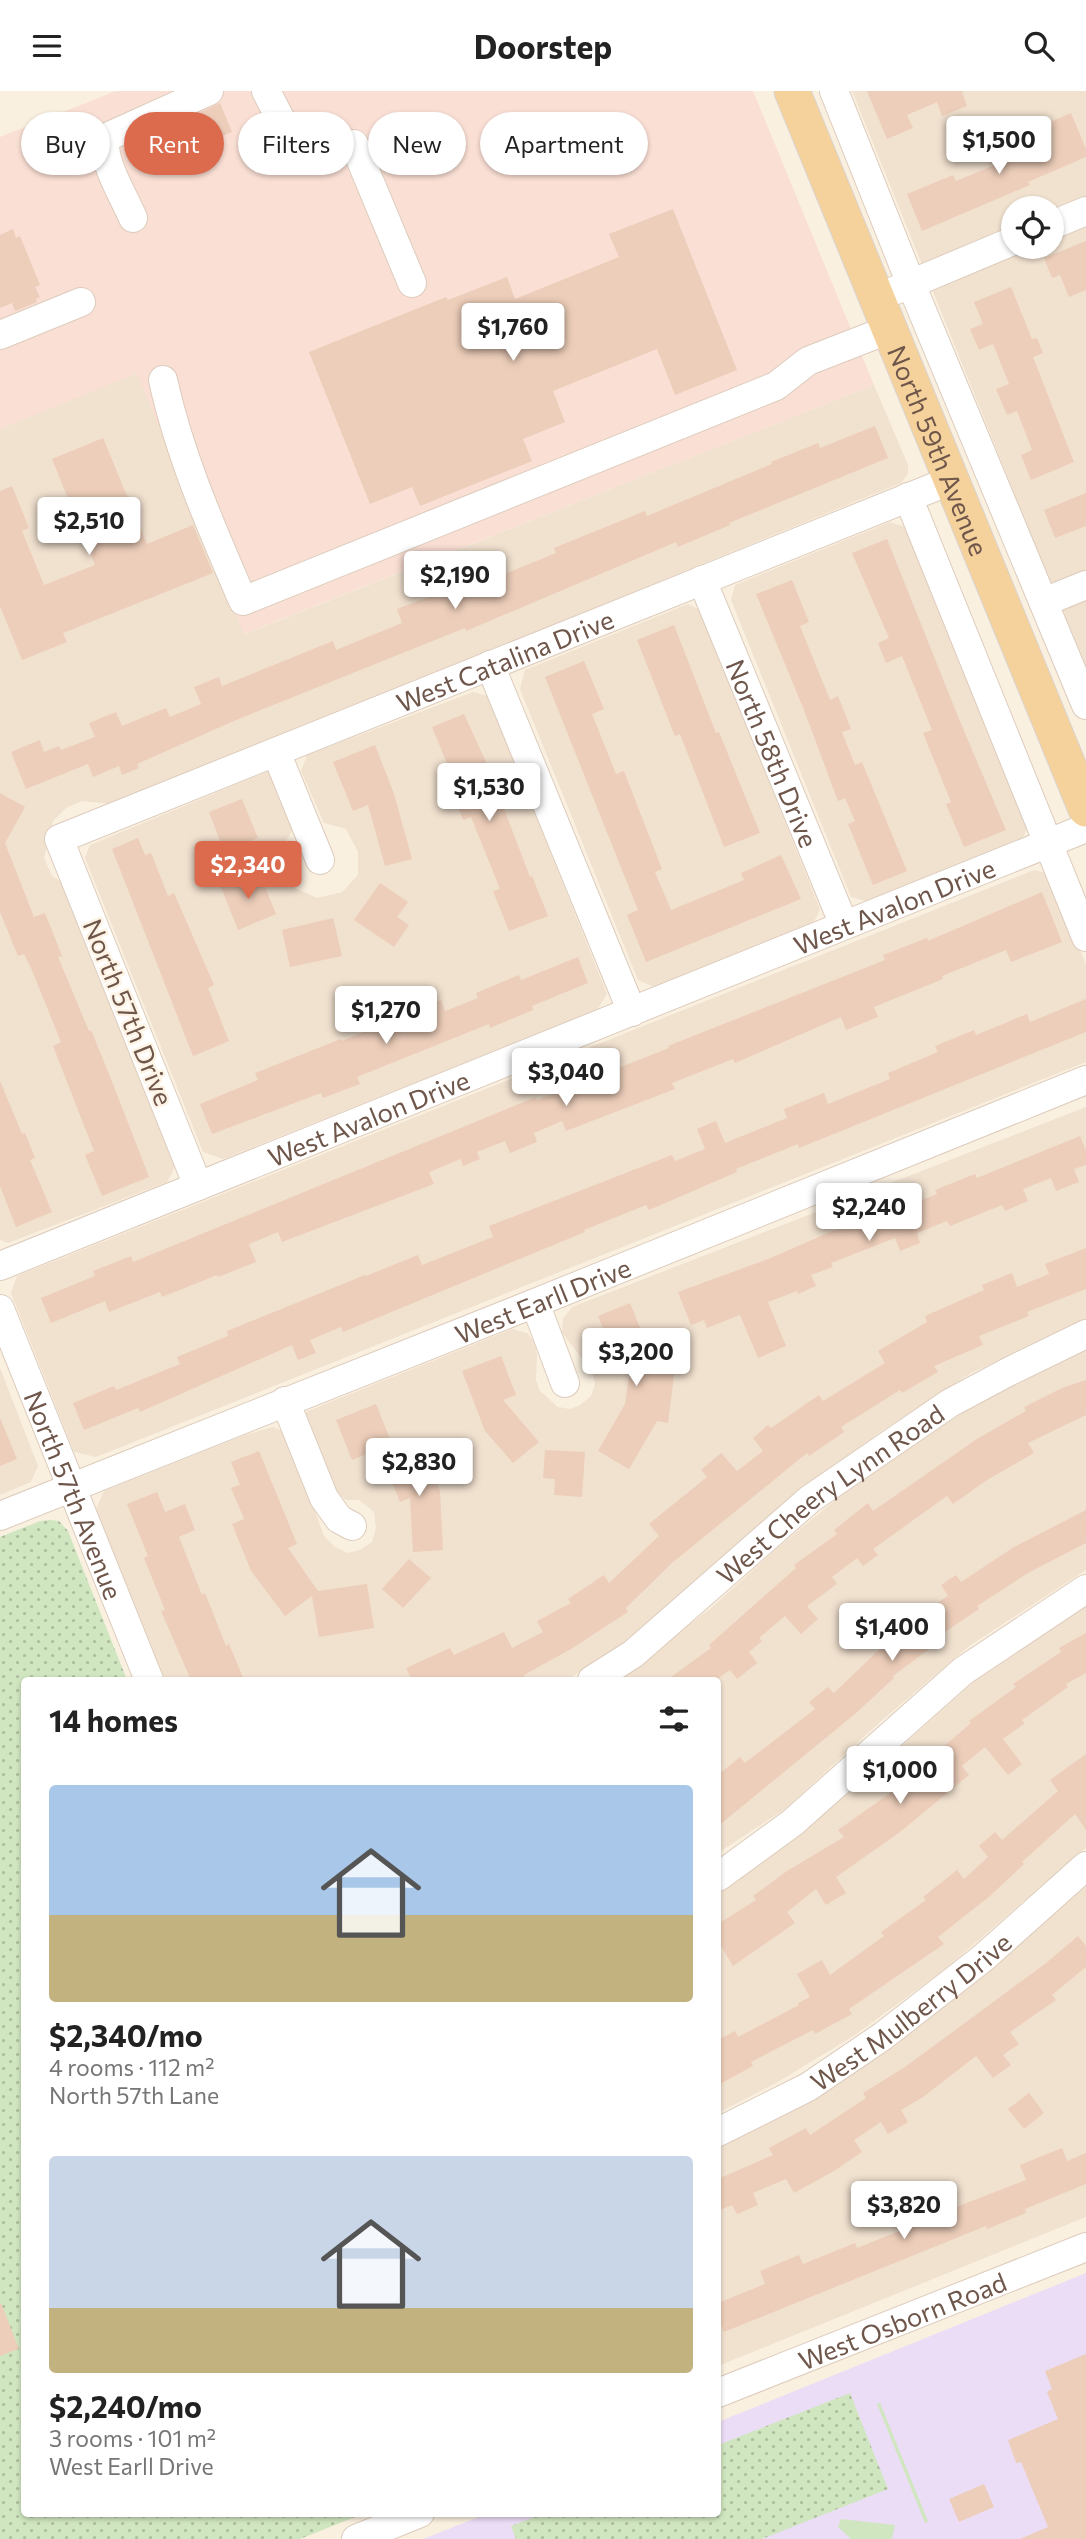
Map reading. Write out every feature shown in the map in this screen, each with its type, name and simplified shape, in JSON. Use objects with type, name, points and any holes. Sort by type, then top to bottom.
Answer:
[{"type":"main road","name":"North 59th Avenue","points":[[792,91],[1086,809]]},
{"type":"street","points":[[133,218],[107,160],[104,138],[209,91]]},
{"type":"street","points":[[267,91],[282,122],[303,148],[299,116],[288,91]]},
{"type":"street","name":"North 59th Avenue","points":[[834,91],[1086,705]]},
{"type":"street","points":[[354,144],[412,283]]},
{"type":"street","points":[[1064,220],[1086,211]]},
{"type":"street","points":[[163,380],[173,426],[243,601],[776,386],[808,361],[883,313],[911,283],[1001,246]]},
{"type":"street","points":[[0,335],[81,302]]},
{"type":"street","name":"West Catalina Drive","points":[[59,839],[951,480]]},
{"type":"street","name":"North 59th Avenue","points":[[908,497],[1086,937]]},
{"type":"street","name":"North 58th Drive","points":[[702,580],[844,925]]},
{"type":"street","points":[[1044,603],[1086,585]]},
{"type":"street","points":[[490,665],[632,1012]]},
{"type":"street","points":[[276,752],[320,860]]},
{"type":"street","name":"West Avalon Drive","points":[[0,1266],[1086,828]]},
{"type":"street","name":"North 57th Drive","points":[[59,839],[198,1186]]},
{"type":"street","name":"West Earll Drive","points":[[0,1515],[535,1303],[1086,1080]]},
{"type":"street","points":[[535,1303],[565,1383]]},
{"type":"street","name":"North 57th Avenue","points":[[0,1309],[148,1677]]},
{"type":"street","name":"West Cheery Lynn Road","points":[[597,1677],[634,1654],[810,1499],[950,1403],[1086,1334]]},
{"type":"street","points":[[285,1401],[324,1498],[339,1519],[352,1526]]},
{"type":"street","points":[[721,1875],[792,1823],[963,1671],[1086,1588]]},
{"type":"street","name":"West Mulberry Drive","points":[[721,2130],[808,2087],[883,2036],[983,1958],[1086,1865]]},
{"type":"street","name":"West Osborn Road","points":[[721,2392],[1086,2247]]},
{"type":"street","points":[[356,2539],[410,2517]]},
{"type":"shaded area","points":[[116,91],[753,91],[874,385],[244,634],[137,373],[0,429],[0,137],[21,129],[21,175],[110,175],[110,112],[63,112]]},
{"type":"shaded area","points":[[852,91],[1086,91],[1086,671]]},
{"type":"shaded area","points":[[137,372],[245,634],[874,385],[908,465],[908,474],[901,483],[111,804],[82,801],[66,808],[53,821],[44,858],[52,876],[64,883],[175,1167],[167,1182],[8,1243],[0,1240],[0,429]]},
{"type":"shaded area","points":[[890,522],[908,528],[1030,823],[1022,839],[866,901],[851,897],[731,600],[735,585]]},
{"type":"shaded area","points":[[688,604],[700,610],[820,909],[814,922],[654,987],[638,980],[520,689],[525,670]]},
{"type":"shaded area","points":[[473,692],[488,696],[607,994],[597,1010],[223,1159],[203,1152],[85,858],[90,845],[269,771],[293,829],[281,850],[283,870],[295,888],[317,898],[342,892],[358,875],[358,852],[346,829],[324,823],[301,771],[307,755]]},
{"type":"shaded area","points":[[1034,870],[1051,874],[1086,965],[1086,1062],[96,1457],[74,1452],[11,1293],[17,1276]]},
{"type":"shaded area","points":[[1086,1107],[1086,1320],[971,1373],[880,1432],[786,1502],[714,1569],[616,1649],[572,1677],[164,1677],[96,1509],[104,1491],[245,1435],[273,1427],[287,1433],[324,1536],[335,1547],[348,1553],[360,1550],[372,1542],[376,1528],[374,1512],[359,1500],[346,1500],[336,1491],[303,1413],[512,1329],[527,1333],[534,1342],[537,1354],[536,1380],[540,1391],[558,1407],[570,1409],[591,1396],[595,1384],[592,1371],[562,1333],[563,1319],[572,1307]]},
{"type":"shaded area","points":[[1086,1350],[1086,1570],[969,1646],[880,1722],[785,1809],[721,1851],[721,1677],[620,1677],[710,1609],[776,1549],[844,1493],[925,1436],[1002,1389]]},
{"type":"shaded area","points":[[0,1368],[38,1466],[31,1482],[0,1495]]},
{"type":"shaded area","points":[[1086,1605],[1086,1848],[945,1969],[855,2035],[778,2082],[721,2111],[721,1885],[752,1866],[873,1772],[977,1679]]},
{"type":"shaded area","points":[[1086,1884],[1086,2217],[721,2365],[721,2143],[862,2066],[989,1971]]},
{"type":"shaded area","points":[[1086,2273],[1086,2539],[423,2539],[479,2517],[721,2517],[721,2421]]},
{"type":"green space","points":[[40,1521],[59,1521],[68,1531],[126,1677],[21,1677],[21,2517],[355,2517],[300,2539],[0,2539],[0,1537]]},
{"type":"green space","points":[[850,2393],[888,2489],[762,2539],[516,2539],[511,2526],[535,2517],[721,2517],[721,2444]]},
{"type":"green space","points":[[880,2403],[928,2521],[925,2523],[877,2404]]},
{"type":"green space","points":[[841,2519],[895,2525],[892,2539],[851,2539],[838,2527]]},
{"type":"building","points":[[867,91],[964,91],[962,92],[967,106],[942,116],[937,102],[907,115],[913,128],[887,139]]},
{"type":"building","points":[[220,103],[224,112],[201,112]]},
{"type":"building","points":[[224,113],[232,132],[224,135]]},
{"type":"building","points":[[1071,113],[1086,149],[1086,157],[1028,182],[1030,185],[922,231],[907,194],[953,175],[956,181],[1029,151],[1027,146],[1049,137],[1043,125]]},
{"type":"building","points":[[673,209],[737,370],[675,395],[657,349],[553,391],[565,422],[523,439],[532,461],[420,506],[412,487],[370,504],[309,352],[446,297],[448,300],[507,277],[515,299],[619,257],[609,234]]},
{"type":"building","points":[[13,229],[16,238],[20,236],[40,285],[35,287],[40,297],[36,299],[37,302],[15,311],[12,303],[0,308],[0,235]]},
{"type":"building","points":[[1086,241],[1086,290],[1069,297],[1060,275],[1052,278],[1044,259],[1064,259],[1064,250]]},
{"type":"building","points":[[1011,287],[1032,339],[1037,338],[1043,353],[1033,357],[1074,462],[1031,480],[1021,455],[1032,450],[1017,411],[1007,415],[996,389],[1009,384],[993,344],[979,350],[970,329],[983,324],[974,302]]},
{"type":"building","points":[[875,426],[888,458],[729,523],[730,525],[678,547],[676,542],[466,631],[465,628],[236,720],[137,764],[139,768],[122,775],[119,766],[93,777],[88,764],[26,789],[11,752],[40,740],[44,752],[59,746],[61,750],[95,737],[89,723],[116,712],[122,726],[166,708],[170,717],[201,704],[194,687],[219,677],[222,686],[333,641],[336,650],[402,623],[397,609],[495,572],[497,577],[556,553],[554,548],[645,511],[647,516],[818,443],[820,448]]},
{"type":"building","points":[[103,438],[147,544],[193,525],[213,573],[63,633],[67,642],[22,660],[0,606],[0,491],[12,486],[29,528],[22,531],[44,585],[95,565],[52,459]]},
{"type":"building","points":[[1086,493],[1086,526],[1055,538],[1044,510]]},
{"type":"building","points":[[887,539],[1006,830],[964,847],[946,804],[951,802],[923,733],[932,730],[902,656],[886,663],[878,643],[889,638],[852,553]]},
{"type":"building","points":[[792,580],[809,622],[800,626],[830,700],[838,696],[851,729],[842,732],[855,765],[862,762],[907,871],[873,885],[848,824],[855,821],[845,798],[838,801],[756,594]]},
{"type":"building","points":[[674,625],[716,733],[719,732],[760,833],[724,847],[680,734],[675,736],[637,640]]},
{"type":"building","points":[[584,661],[604,709],[592,714],[616,774],[624,771],[662,869],[655,872],[671,910],[744,880],[741,873],[781,855],[801,899],[646,962],[627,915],[638,910],[545,677]]},
{"type":"building","points":[[464,714],[548,916],[509,931],[493,891],[500,889],[471,817],[463,820],[448,780],[453,778],[432,727]]},
{"type":"building","points":[[375,745],[394,794],[412,859],[385,866],[368,805],[353,811],[333,762]]},
{"type":"building","points":[[0,793],[25,807],[5,843],[34,917],[45,913],[62,956],[58,957],[89,1031],[91,1030],[149,1177],[102,1196],[85,1155],[94,1151],[53,1046],[61,1042],[31,968],[24,954],[18,956],[0,912]]},
{"type":"building","points":[[242,799],[258,838],[224,851],[209,812]]},
{"type":"building","points":[[138,838],[145,855],[151,853],[168,896],[174,893],[214,985],[208,988],[229,1041],[193,1056],[112,849]]},
{"type":"building","points":[[259,872],[276,914],[238,930],[221,887]]},
{"type":"building","points":[[380,883],[408,902],[397,917],[409,925],[394,947],[354,920]]},
{"type":"building","points":[[1042,892],[1062,942],[1011,962],[1006,950],[874,1007],[878,1017],[846,1030],[841,1017],[735,1063],[733,1059],[672,1083],[675,1089],[566,1131],[562,1121],[534,1133],[537,1142],[510,1153],[505,1141],[477,1152],[480,1159],[463,1166],[461,1159],[429,1172],[434,1184],[282,1242],[278,1232],[249,1244],[256,1262],[218,1277],[217,1275],[162,1297],[160,1292],[109,1312],[105,1301],[51,1323],[41,1298],[95,1276],[93,1271],[131,1256],[133,1262],[536,1097],[537,1100],[669,1048],[668,1046],[885,960],[883,955],[927,938],[928,941]]},
{"type":"building","points":[[333,918],[342,956],[290,967],[282,930]]},
{"type":"building","points":[[578,957],[588,983],[532,1006],[533,1010],[490,1028],[489,1024],[357,1077],[360,1084],[323,1098],[321,1093],[212,1134],[200,1104],[258,1080],[255,1073],[441,1000],[445,1011],[478,998],[476,993],[519,975],[521,980]]},
{"type":"building","points":[[1086,999],[1086,1032],[799,1148],[798,1144],[736,1169],[737,1172],[649,1210],[646,1205],[584,1230],[585,1232],[343,1332],[341,1327],[310,1340],[316,1353],[298,1360],[292,1345],[140,1412],[138,1408],[84,1430],[73,1403],[114,1386],[116,1390],[180,1364],[177,1357],[228,1336],[227,1331],[418,1255],[422,1265],[493,1237],[489,1226],[672,1155],[675,1161],[705,1149],[697,1129],[716,1121],[725,1143],[787,1118],[784,1109],[824,1093],[828,1104],[890,1079],[888,1073],[938,1052],[935,1046],[974,1030],[976,1035],[1027,1014],[1030,1022]]},
{"type":"building","points":[[0,1081],[35,1158],[30,1160],[52,1212],[16,1227],[0,1186]]},
{"type":"building","points":[[1080,1136],[1086,1151],[1086,1165],[1074,1169],[1079,1182],[1056,1191],[1051,1178],[1023,1189],[1028,1201],[1005,1211],[1002,1205],[950,1226],[947,1221],[917,1233],[920,1243],[900,1251],[895,1238],[831,1263],[833,1267],[811,1275],[816,1286],[768,1302],[786,1346],[758,1358],[740,1315],[707,1328],[704,1320],[691,1325],[678,1292],[768,1259],[872,1214],[874,1219],[937,1194],[935,1190],[975,1174],[977,1178]]},
{"type":"building","points":[[1086,1248],[1086,1289],[1027,1312],[1029,1316],[979,1336],[983,1345],[934,1366],[938,1372],[902,1393],[900,1390],[841,1427],[844,1432],[809,1456],[807,1453],[672,1563],[626,1608],[628,1612],[571,1649],[524,1675],[525,1677],[410,1677],[406,1668],[450,1648],[454,1655],[504,1632],[512,1648],[543,1632],[537,1621],[571,1603],[568,1599],[604,1575],[609,1583],[659,1536],[649,1524],[707,1477],[701,1470],[721,1453],[737,1471],[763,1451],[753,1438],[768,1425],[771,1428],[819,1395],[823,1401],[885,1363],[878,1351],[927,1322],[925,1316],[984,1290],[982,1285],[1012,1273],[1017,1287],[1049,1274],[1045,1264]]},
{"type":"building","points":[[630,1303],[655,1365],[675,1367],[668,1423],[657,1421],[629,1469],[598,1451],[625,1404],[633,1349],[614,1356],[598,1316]]},
{"type":"building","points":[[501,1356],[516,1395],[503,1400],[539,1442],[513,1463],[485,1431],[462,1371]]},
{"type":"building","points":[[1086,1380],[1086,1415],[1028,1443],[1034,1453],[987,1480],[953,1504],[947,1496],[873,1549],[878,1555],[863,1566],[857,1558],[832,1577],[837,1584],[807,1606],[818,1619],[801,1634],[785,1616],[759,1638],[762,1641],[749,1652],[757,1663],[737,1679],[730,1670],[720,1677],[671,1677],[711,1648],[709,1645],[796,1568],[794,1565],[837,1534],[834,1530],[868,1503],[873,1511],[977,1439],[1026,1411],[1024,1407],[1062,1388]]},
{"type":"building","points":[[376,1404],[392,1444],[352,1460],[336,1420]]},
{"type":"building","points":[[0,1418],[17,1459],[0,1466]]},
{"type":"building","points":[[421,1446],[440,1491],[443,1550],[413,1552],[410,1498],[400,1502],[384,1461]]},
{"type":"building","points":[[545,1450],[585,1452],[582,1497],[554,1495],[555,1479],[543,1478]]},
{"type":"building","points":[[259,1451],[297,1544],[288,1548],[318,1591],[367,1584],[374,1628],[319,1637],[312,1596],[285,1616],[251,1571],[232,1524],[244,1519],[231,1488],[240,1485],[231,1462]]},
{"type":"building","points":[[157,1492],[165,1512],[185,1504],[195,1530],[179,1537],[202,1595],[205,1593],[226,1646],[229,1644],[243,1677],[190,1677],[161,1611],[165,1610],[144,1558],[148,1556],[127,1504]]},
{"type":"building","points":[[1086,1510],[1086,1543],[1028,1573],[977,1606],[979,1609],[933,1640],[936,1644],[893,1676],[894,1678],[855,1714],[721,1824],[721,1773],[740,1757],[745,1763],[815,1709],[809,1702],[828,1687],[834,1693],[884,1645],[929,1612],[927,1609],[948,1596],[941,1585],[956,1575],[961,1582],[1014,1547]]},
{"type":"building","points":[[409,1559],[431,1578],[403,1608],[382,1589]]},
{"type":"building","points":[[1086,1633],[1086,1673],[1066,1684],[1068,1687],[1022,1720],[1025,1723],[1003,1739],[1022,1764],[1008,1775],[985,1747],[962,1766],[969,1775],[900,1832],[836,1877],[846,1893],[826,1905],[816,1889],[787,1912],[795,1923],[733,1966],[721,1946],[721,1922],[756,1900],[753,1896],[787,1871],[844,1837],[838,1830],[886,1796],[971,1723],[969,1721],[1016,1687],[1013,1684],[1061,1652],[1059,1648]]},
{"type":"building","points":[[1086,1754],[1086,1830],[1075,1814],[1022,1862],[1024,1864],[990,1896],[938,1937],[944,1944],[849,2009],[852,2014],[815,2034],[813,2030],[751,2062],[753,2066],[721,2083],[721,2038],[735,2031],[738,2037],[799,2005],[798,2003],[810,1997],[797,1974],[822,1960],[830,1975],[884,1936],[881,1932],[926,1900],[923,1897],[957,1870],[964,1879],[988,1857],[979,1846],[995,1832],[1002,1840],[1058,1791],[1050,1780]]},
{"type":"building","points":[[1078,1936],[1086,1946],[1086,1967],[1052,1995],[1056,2000],[1010,2032],[1019,2044],[1003,2055],[1011,2065],[993,2078],[976,2056],[923,2097],[901,2110],[908,2122],[888,2134],[881,2122],[854,2140],[862,2152],[834,2171],[794,2193],[786,2179],[753,2193],[758,2205],[737,2214],[732,2205],[721,2210],[721,2178],[773,2155],[769,2148],[806,2128],[810,2135],[866,2098],[863,2093],[905,2067],[1045,1964]]},
{"type":"building","points":[[1029,2093],[1044,2113],[1024,2129],[1008,2109]]},
{"type":"building","points":[[1062,2148],[1067,2161],[1086,2153],[1086,2184],[1025,2209],[1026,2213],[987,2229],[986,2226],[724,2332],[721,2324],[721,2302],[765,2284],[760,2271],[799,2255],[803,2264],[855,2243],[857,2248],[922,2222],[918,2212],[942,2202],[946,2211],[1026,2180],[1020,2165]]},
{"type":"building","points":[[0,2304],[19,2349],[0,2356]]},
{"type":"building","points":[[1086,2354],[1086,2539],[1020,2539],[1048,2527],[1021,2462],[1016,2463],[1008,2440],[1058,2419],[1047,2392],[1052,2389],[1045,2371]]},
{"type":"building","points":[[984,2484],[994,2507],[959,2522],[949,2499]]}]
